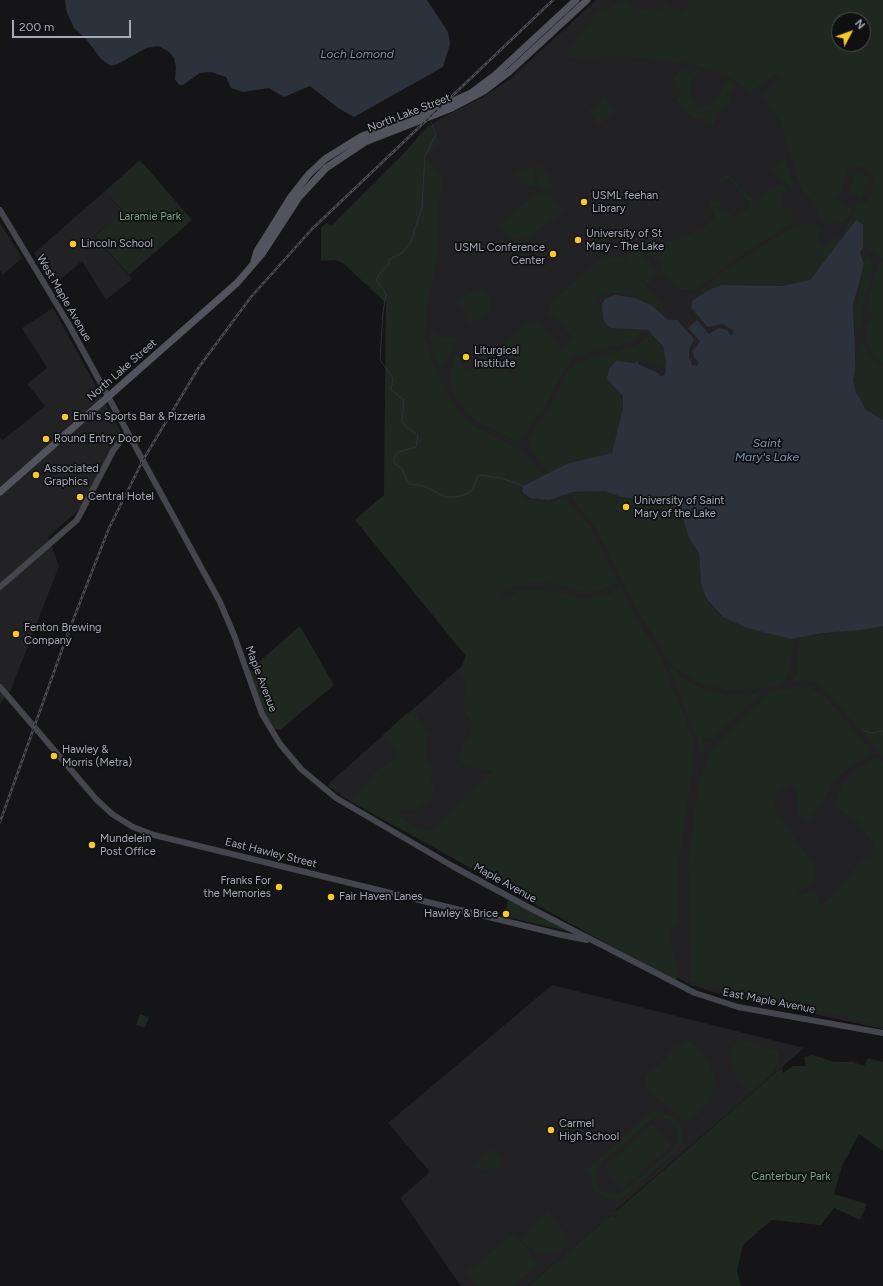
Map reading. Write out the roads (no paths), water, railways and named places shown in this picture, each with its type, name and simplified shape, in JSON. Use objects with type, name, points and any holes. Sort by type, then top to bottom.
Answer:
[{"type":"main road","name":"North Lake Street","points":[[254,261],[257,251],[290,198],[309,174],[324,159],[362,136],[448,104],[471,93],[495,75],[576,0]]},
{"type":"main road","name":"North Lake Street","points":[[0,492],[227,293],[254,261],[262,254],[299,197],[330,165],[372,139],[452,108],[484,91],[509,72],[587,0]]},
{"type":"main road","name":"West Maple Avenue","points":[[0,210],[109,396]]},
{"type":"main road","name":"Maple Avenue","points":[[109,396],[224,612],[262,714],[280,744],[292,759],[318,785],[336,798],[460,870],[593,941]]},
{"type":"main road","points":[[0,587],[78,520],[109,458],[127,432]]},
{"type":"main road","name":"East Hawley Street","points":[[0,687],[106,809],[118,819],[140,830],[562,935],[593,941]]},
{"type":"main road","name":"East Maple Avenue","points":[[593,941],[679,986],[717,1001],[883,1033]]},
{"type":"water","name":"Loch Lomond","points":[[65,0],[427,0],[448,32],[450,44],[443,67],[354,117],[338,108],[310,86],[284,97],[269,88],[243,92],[231,88],[226,77],[211,72],[200,73],[183,85],[179,85],[175,79],[176,67],[174,58],[168,51],[158,46],[146,48],[118,64],[111,66],[101,59],[86,39],[74,28],[66,10]]},
{"type":"water","name":"Saint Mary's Lake","points":[[856,220],[863,225],[863,247],[860,253],[864,264],[853,305],[855,372],[853,379],[855,390],[866,410],[883,420],[883,626],[860,630],[822,633],[791,639],[747,628],[723,617],[706,598],[701,583],[699,553],[689,538],[681,512],[672,506],[662,501],[621,497],[605,491],[573,492],[549,500],[530,498],[522,492],[523,486],[569,463],[612,453],[623,408],[623,396],[607,379],[609,369],[614,363],[617,361],[635,363],[638,361],[638,364],[658,373],[660,376],[665,375],[666,362],[663,346],[648,330],[611,328],[606,324],[603,319],[602,304],[605,299],[615,295],[635,298],[651,305],[668,320],[677,320],[694,339],[689,350],[689,356],[692,365],[697,366],[699,362],[694,357],[693,351],[700,341],[688,328],[697,320],[709,334],[719,328],[727,330],[730,335],[733,334],[734,331],[722,324],[708,327],[691,308],[692,301],[709,290],[721,285],[782,286],[810,280]]},
{"type":"waterway","points":[[431,122],[436,134],[425,156],[422,207],[410,244],[402,253],[390,259],[388,265],[380,273],[376,280],[386,295],[383,312],[380,360],[393,378],[391,390],[404,400],[402,421],[406,427],[418,435],[416,447],[398,452],[394,459],[394,463],[402,469],[410,484],[424,486],[445,497],[455,497],[467,494],[472,490],[478,475],[501,478],[523,486]]},
{"type":"waterway","points":[[865,731],[872,733],[883,731]]},
{"type":"railway","points":[[0,822],[68,633],[109,528],[143,460],[199,367],[251,297],[312,229],[553,0]]},
{"type":"place","name":"USML feehan Library","points":[[584,202]]},
{"type":"place","name":"University of St Mary - The Lake","points":[[578,240]]},
{"type":"place","name":"Lincoln School","points":[[73,244]]},
{"type":"place","name":"USML Conference Center","points":[[553,254]]},
{"type":"place","name":"Liturgical Institute","points":[[466,357]]},
{"type":"place","name":"Emil's Sports Bar & Pizzeria","points":[[65,417]]},
{"type":"place","name":"Round Entry Door","points":[[46,439]]},
{"type":"place","name":"Associated Graphics","points":[[36,475]]},
{"type":"place","name":"Central Hotel","points":[[80,497]]},
{"type":"place","name":"University of Saint Mary of the Lake","points":[[626,507]]},
{"type":"place","name":"Fenton Brewing Company","points":[[16,634]]},
{"type":"place","name":"Hawley & Morris (Metra)","points":[[54,756]]},
{"type":"place","name":"Mundelein Post Office","points":[[92,845]]},
{"type":"place","name":"Franks For the Memories","points":[[279,887]]},
{"type":"place","name":"Fair Haven Lanes","points":[[331,897]]},
{"type":"place","name":"Hawley & Brice","points":[[506,914]]},
{"type":"place","name":"Carmel High School","points":[[551,1130]]},
{"type":"park label","name":"Laramie Park","points":[[150,217]]},
{"type":"park label","name":"Canterbury Park","points":[[791,1177]]}]
